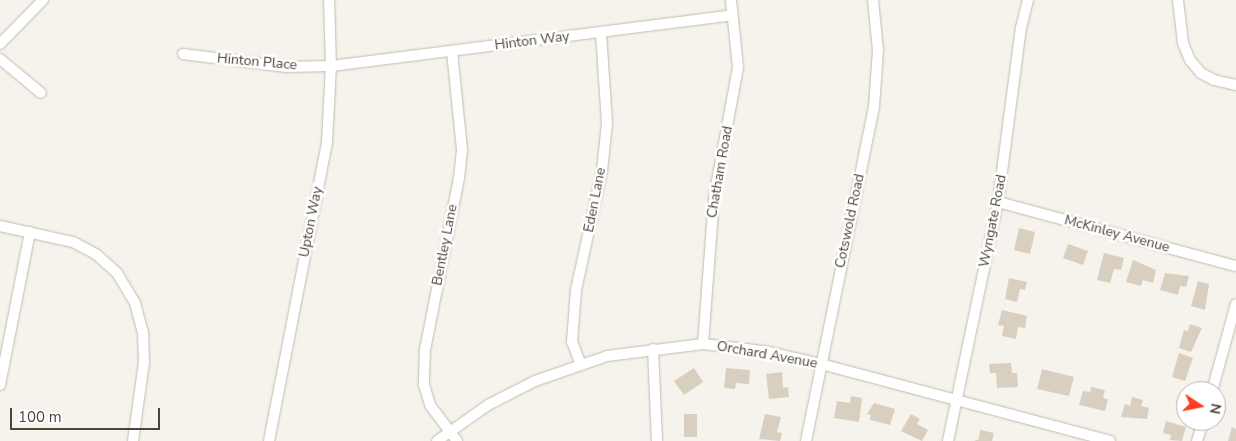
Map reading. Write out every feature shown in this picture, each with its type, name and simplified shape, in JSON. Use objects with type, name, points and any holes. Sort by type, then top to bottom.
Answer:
[{"type":"street","points":[[0,44],[43,0]]},
{"type":"street","name":"Upton Way","points":[[269,441],[327,142],[331,66],[329,0]]},
{"type":"street","name":"Chatham Road","points":[[703,344],[714,197],[738,67],[731,0]]},
{"type":"street","name":"Cotswold Road","points":[[806,441],[874,107],[878,50],[873,0]]},
{"type":"street","name":"Wyngate Road","points":[[948,441],[998,202],[1021,28],[1028,0]]},
{"type":"street","points":[[1178,0],[1183,42],[1190,60],[1201,73],[1214,80],[1236,84]]},
{"type":"street","name":"Hinton Way","points":[[331,66],[733,15]]},
{"type":"street","name":"Eden Lane","points":[[581,365],[572,342],[576,290],[602,171],[607,123],[600,33]]},
{"type":"street","name":"Bentley Lane","points":[[452,51],[461,159],[425,349],[424,384],[430,405],[457,441]]},
{"type":"street","name":"Hinton Place","points":[[183,54],[270,65],[331,66]]},
{"type":"street","points":[[0,59],[41,93]]},
{"type":"street","name":"McKinley Avenue","points":[[998,202],[1236,266]]},
{"type":"street","points":[[0,226],[73,242],[97,255],[117,273],[135,303],[143,333],[144,362],[133,441]]},
{"type":"street","points":[[0,385],[30,232]]},
{"type":"street","points":[[1215,381],[1236,304]]},
{"type":"street","name":"Orchard Avenue","points":[[437,441],[488,405],[535,381],[607,356],[703,344],[764,352],[821,364],[1110,441]]},
{"type":"street","points":[[653,349],[657,441]]},
{"type":"building","points":[[1019,228],[1035,232],[1030,254],[1014,250]]},
{"type":"building","points":[[1068,244],[1088,251],[1083,265],[1063,258]]},
{"type":"building","points":[[1104,253],[1124,258],[1121,270],[1114,269],[1110,283],[1097,280]]},
{"type":"building","points":[[1133,260],[1156,270],[1153,283],[1143,280],[1141,286],[1126,282]]},
{"type":"building","points":[[1165,273],[1189,276],[1186,287],[1180,286],[1178,295],[1160,290]]},
{"type":"building","points":[[1009,278],[1027,282],[1025,290],[1020,289],[1017,302],[1005,299]]},
{"type":"building","points":[[1198,281],[1209,284],[1205,310],[1191,306]]},
{"type":"building","points":[[1002,310],[1027,316],[1025,328],[1018,327],[1016,339],[1002,336],[1004,326],[998,325]]},
{"type":"building","points":[[1190,324],[1202,328],[1191,352],[1179,348],[1184,330],[1188,331]]},
{"type":"building","points":[[1179,353],[1193,358],[1185,381],[1172,377]]},
{"type":"building","points":[[1011,363],[1012,373],[1017,373],[1018,387],[997,388],[996,373],[990,373],[989,364]]},
{"type":"building","points":[[694,368],[703,382],[684,395],[674,381]]},
{"type":"building","points":[[726,368],[750,370],[749,384],[736,383],[735,389],[724,388]]},
{"type":"building","points":[[1042,369],[1074,377],[1069,396],[1037,389]]},
{"type":"building","points":[[782,372],[783,388],[788,387],[789,397],[769,399],[766,374]]},
{"type":"building","points":[[1091,387],[1105,390],[1103,398],[1108,399],[1105,411],[1079,405],[1083,391],[1090,392]]},
{"type":"building","points":[[851,396],[862,398],[859,422],[834,418],[837,401],[850,403]]},
{"type":"building","points":[[1132,397],[1143,400],[1141,406],[1149,408],[1147,419],[1121,417],[1125,404],[1130,406]]},
{"type":"building","points":[[874,403],[895,409],[890,425],[870,420],[871,415],[867,414]]},
{"type":"building","points":[[684,414],[697,414],[697,437],[684,437]]},
{"type":"building","points":[[765,414],[781,417],[777,432],[782,433],[780,441],[759,439]]},
{"type":"building","points":[[911,414],[920,419],[917,424],[928,430],[922,441],[901,431]]},
{"type":"building","points":[[1166,421],[1176,424],[1176,431],[1185,431],[1182,441],[1170,440],[1171,435],[1163,433]]},
{"type":"building","points":[[1232,427],[1236,429],[1236,441],[1228,441]]},
{"type":"building","points":[[980,430],[994,433],[992,441],[974,441],[979,439]]}]
